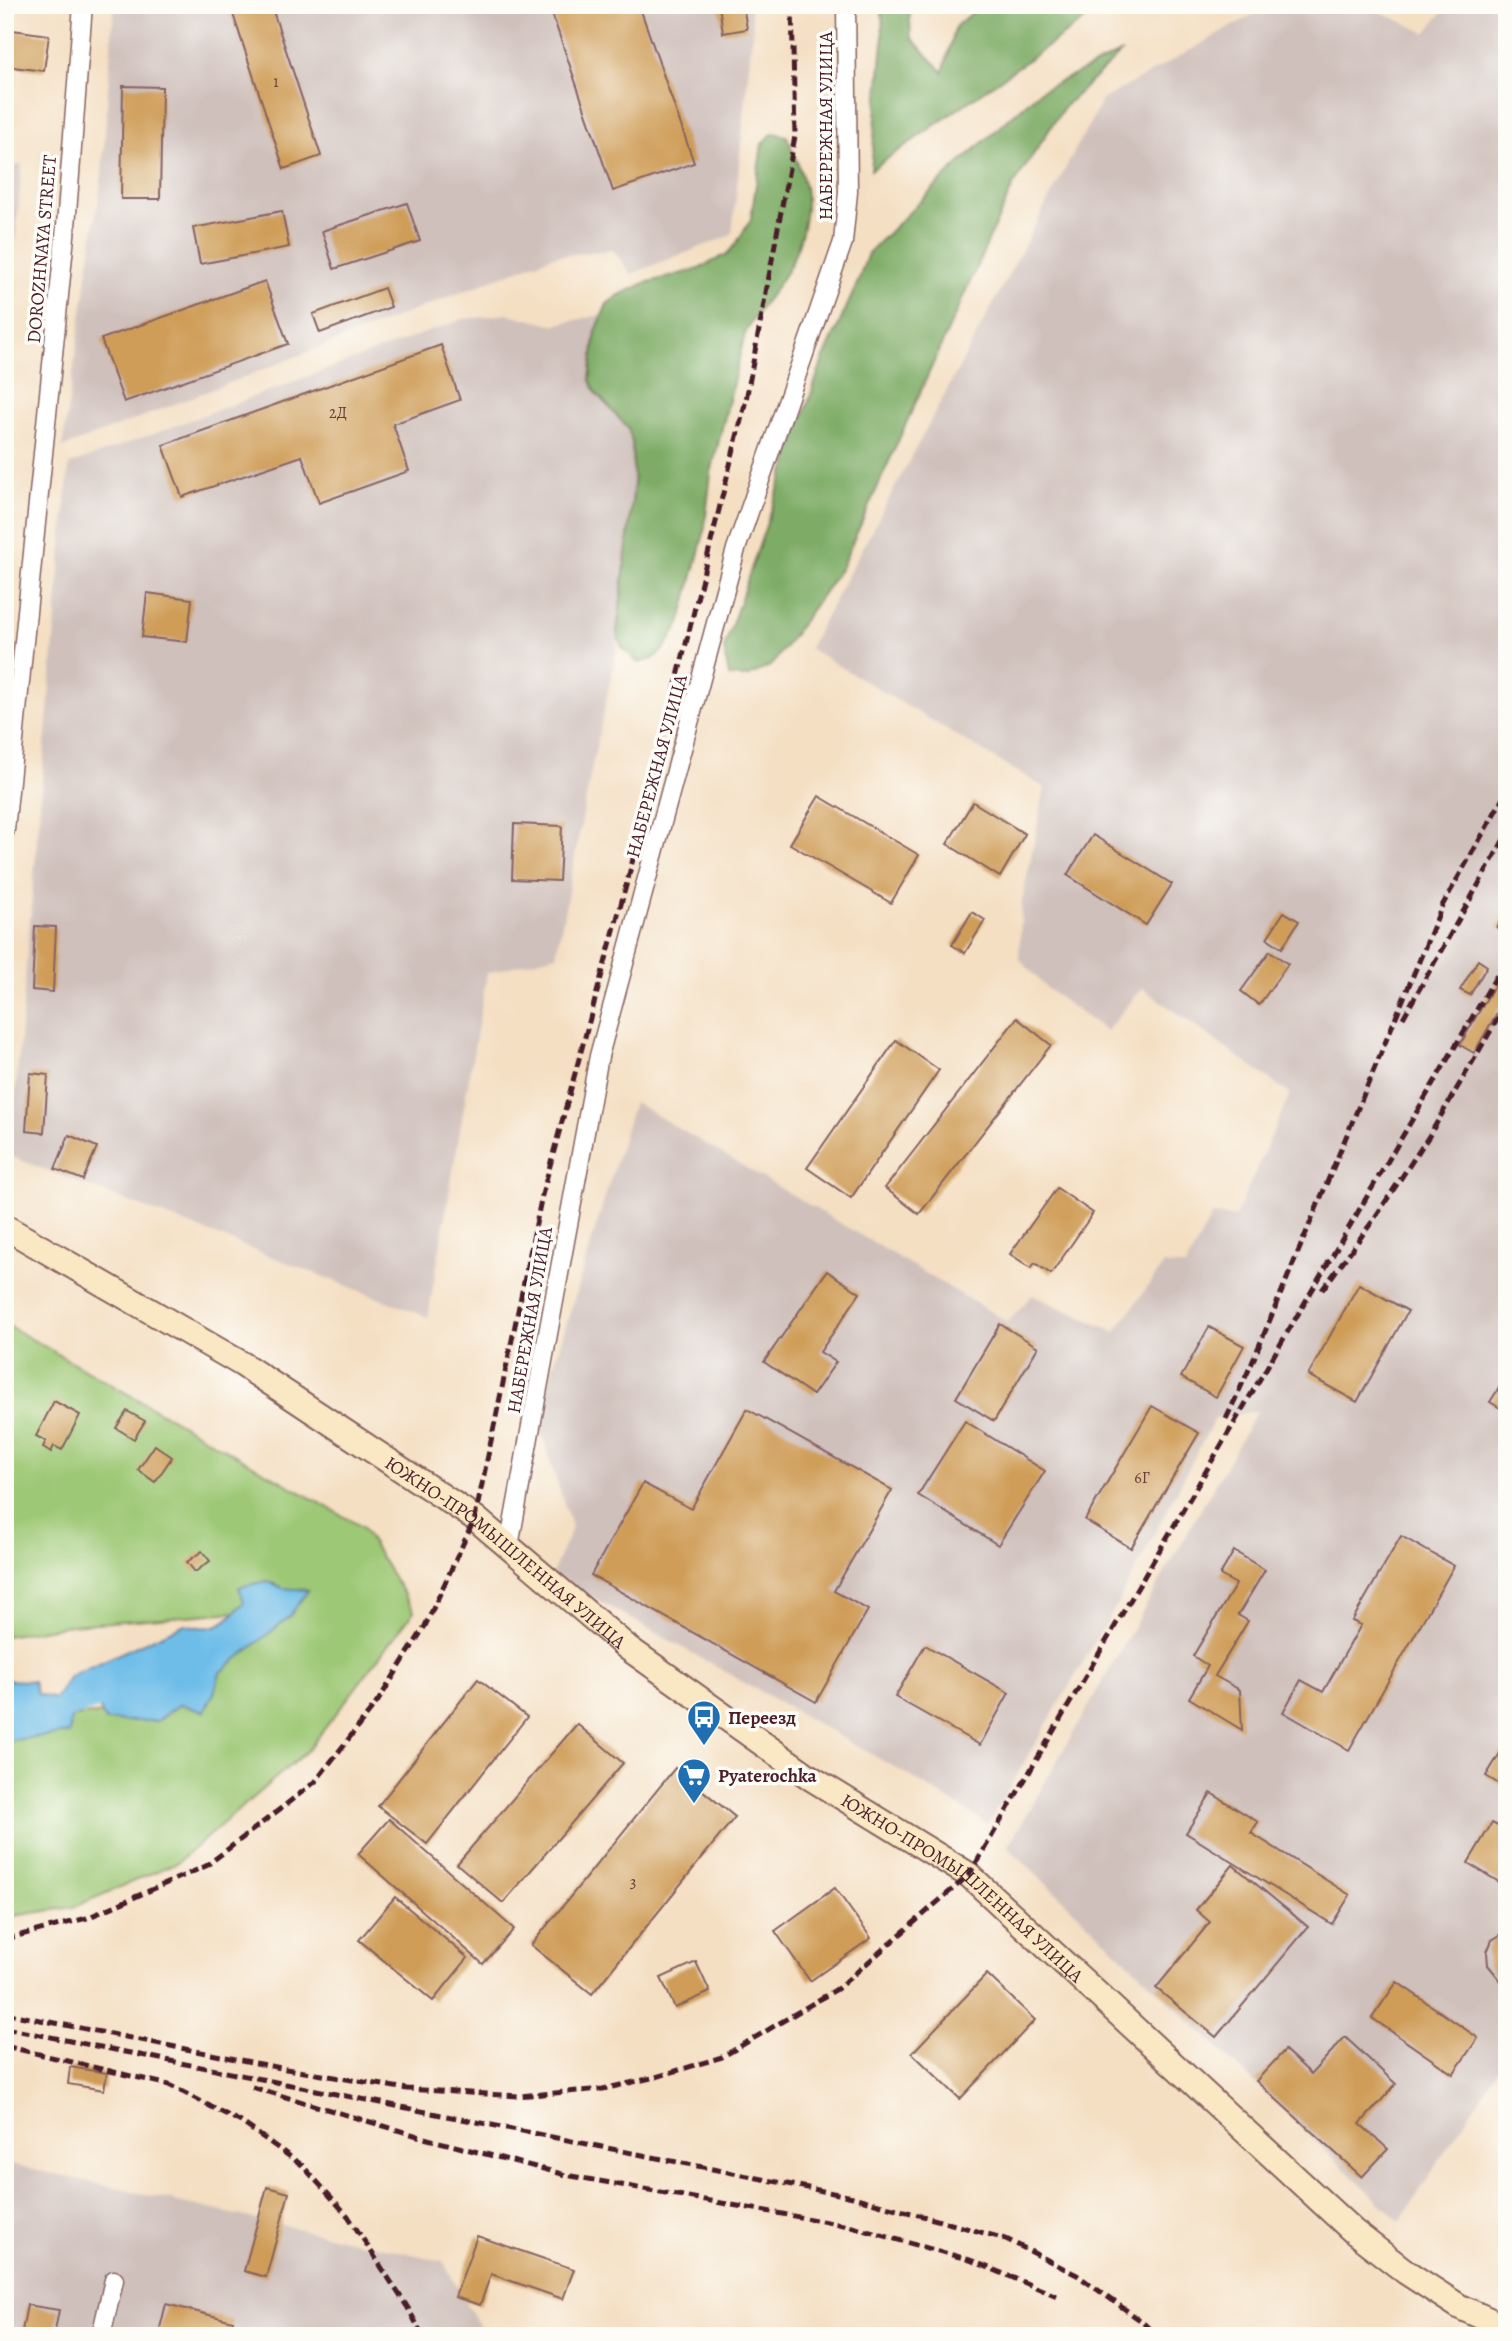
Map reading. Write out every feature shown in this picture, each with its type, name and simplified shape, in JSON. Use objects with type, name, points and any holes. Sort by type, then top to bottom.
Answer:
[{"type":"street","name":"DOROZHNAYA STREET","points":[[5,830],[64,239],[83,5]]},
{"type":"street","name":"НАБЕРЕЖНАЯ УЛИЦА","points":[[509,1546],[599,1055],[736,549],[843,242],[848,192],[846,5]]},
{"type":"street","name":"ЮЖНО-ПРОМЫШЛЕННАЯ УЛИЦА","points":[[5,1227],[242,1364],[475,1518],[628,1648],[811,1778],[969,1875],[1353,2231],[1406,2272],[1460,2306],[1507,2328]]},
{"type":"street","points":[[101,2336],[114,2280]]},
{"type":"shaded area","points":[[114,5],[750,5],[753,27],[732,235],[631,274],[613,250],[554,256],[62,448],[102,175]]},
{"type":"shaded area","points":[[1270,5],[1366,5],[1426,33],[1448,5],[1507,5],[1507,2055],[1400,2222],[1008,1847],[1257,1411],[1215,1418],[1120,1599],[988,1824],[908,1775],[552,1574],[572,1528],[537,1420],[634,1102],[1008,1322],[1032,1295],[1115,1332],[1164,1264],[1185,1267],[1212,1215],[1235,1217],[1290,1094],[1142,988],[1106,1031],[1046,988],[1019,958],[1022,901],[1045,788],[809,648],[1102,100]]},
{"type":"shaded area","points":[[22,164],[5,365],[5,169]]},
{"type":"shaded area","points":[[648,305],[661,443],[594,757],[556,955],[487,973],[428,1317],[10,1156],[69,465],[463,319],[509,314],[552,325]]},
{"type":"shaded area","points":[[5,2163],[443,2261],[485,2336],[5,2336]]},
{"type":"green space","points":[[882,5],[909,5],[911,37],[943,72],[956,26],[982,5],[1106,5],[871,170],[883,42]]},
{"type":"green space","points":[[1122,52],[1064,107],[1013,186],[841,568],[772,665],[747,677],[729,676],[724,648],[822,362],[868,253],[951,171],[1040,91]]},
{"type":"green space","points":[[773,133],[787,136],[804,181],[806,211],[801,236],[787,271],[745,334],[711,473],[704,533],[680,624],[664,649],[653,659],[638,663],[622,647],[617,633],[634,485],[632,442],[628,428],[596,393],[590,379],[596,331],[607,304],[619,295],[645,283],[699,269],[727,254],[736,244],[751,219],[762,144]]},
{"type":"green space","points":[[5,1324],[362,1527],[414,1611],[309,1749],[178,1862],[74,1907],[5,1917],[5,1721],[166,1710],[287,1608],[71,1625],[5,1636]]},
{"type":"water","points":[[267,1581],[283,1588],[308,1590],[289,1617],[220,1673],[204,1712],[180,1704],[157,1721],[105,1721],[98,1704],[83,1700],[74,1707],[69,1733],[5,1741],[5,1680],[33,1681],[37,1694],[55,1699],[70,1676],[185,1624],[204,1628],[218,1625],[244,1602],[239,1587]]},
{"type":"building","points":[[230,5],[271,5],[321,156],[284,169]]},
{"type":"building","points":[[549,5],[639,5],[694,163],[613,191]]},
{"type":"building","points":[[719,5],[743,5],[747,29],[723,33]]},
{"type":"building","points":[[5,29],[49,35],[44,71],[5,66]]},
{"type":"building","points":[[123,86],[162,87],[160,199],[121,199]]},
{"type":"building","points":[[407,203],[420,241],[334,269],[322,231]]},
{"type":"building","points":[[282,211],[289,247],[200,264],[193,228]]},
{"type":"building","points":[[265,281],[288,344],[124,402],[101,339]]},
{"type":"building","points":[[384,288],[391,307],[320,333],[313,314]]},
{"type":"building","points":[[441,345],[460,400],[393,424],[409,471],[319,503],[302,456],[182,497],[163,445]]},
{"type":"building","points":[[147,593],[192,599],[187,642],[142,637]]},
{"type":"building","points":[[819,796],[919,855],[891,903],[790,844]]},
{"type":"building","points":[[973,802],[1025,834],[1000,877],[947,844]]},
{"type":"building","points":[[514,824],[562,826],[559,881],[512,879]]},
{"type":"building","points":[[1093,835],[1172,884],[1146,925],[1067,875]]},
{"type":"building","points":[[1507,909],[1507,932],[1497,927]]},
{"type":"building","points":[[972,912],[985,920],[965,953],[952,945]]},
{"type":"building","points":[[1284,912],[1299,921],[1282,948],[1267,938]]},
{"type":"building","points":[[35,926],[56,927],[53,992],[32,990]]},
{"type":"building","points":[[1270,951],[1288,964],[1259,1005],[1241,991]]},
{"type":"building","points":[[1478,960],[1487,966],[1470,995],[1460,990]]},
{"type":"building","points":[[1507,963],[1507,995],[1474,1053],[1460,1045]]},
{"type":"building","points":[[1017,1018],[1051,1045],[919,1214],[885,1188]]},
{"type":"building","points":[[896,1040],[939,1070],[851,1198],[807,1168]]},
{"type":"building","points":[[30,1073],[48,1075],[44,1133],[26,1131]]},
{"type":"building","points":[[69,1135],[97,1147],[83,1180],[55,1169]]},
{"type":"building","points":[[1057,1188],[1093,1213],[1051,1274],[1035,1263],[1031,1268],[1010,1254]]},
{"type":"building","points":[[827,1271],[860,1293],[820,1352],[836,1362],[813,1395],[764,1362]]},
{"type":"building","points":[[1359,1284],[1408,1311],[1357,1402],[1308,1375]]},
{"type":"building","points":[[1000,1324],[1038,1347],[994,1421],[956,1398]]},
{"type":"building","points":[[1209,1327],[1244,1346],[1216,1397],[1181,1377]]},
{"type":"building","points":[[1504,1380],[1507,1382],[1507,1412],[1490,1402]]},
{"type":"building","points":[[54,1401],[80,1415],[62,1450],[54,1446],[51,1452],[43,1447],[46,1441],[36,1436]]},
{"type":"building","points":[[1152,1406],[1199,1433],[1131,1548],[1085,1520]]},
{"type":"building","points":[[747,1409],[892,1490],[834,1591],[868,1610],[816,1702],[591,1575],[643,1483],[691,1509]]},
{"type":"building","points":[[127,1411],[145,1421],[134,1439],[116,1428]]},
{"type":"building","points":[[965,1421],[1045,1471],[998,1545],[918,1495]]},
{"type":"building","points":[[155,1445],[172,1457],[155,1482],[138,1470]]},
{"type":"building","points":[[1401,1536],[1454,1566],[1349,1750],[1283,1712],[1301,1680],[1323,1692],[1361,1625],[1352,1621]]},
{"type":"building","points":[[202,1551],[210,1561],[195,1572],[187,1562]]},
{"type":"building","points":[[1234,1551],[1265,1570],[1238,1615],[1248,1621],[1215,1676],[1240,1690],[1242,1730],[1189,1698],[1208,1666],[1193,1656],[1236,1584],[1220,1575]]},
{"type":"building","points":[[925,1645],[1009,1693],[980,1745],[895,1697]]},
{"type":"building","points":[[478,1679],[527,1717],[427,1844],[378,1806]]},
{"type":"building","points":[[577,1724],[623,1763],[503,1903],[457,1864]]},
{"type":"building","points":[[1507,1742],[1507,1789],[1486,1776]]},
{"type":"building","points":[[675,1768],[735,1817],[592,1994],[531,1945]]},
{"type":"building","points":[[1211,1793],[1258,1822],[1251,1833],[1350,1895],[1332,1924],[1186,1833]]},
{"type":"building","points":[[389,1819],[514,1929],[483,1964],[358,1854]]},
{"type":"building","points":[[1492,1823],[1507,1831],[1507,1887],[1468,1863]]},
{"type":"building","points":[[1233,1865],[1308,1927],[1216,2037],[1156,1988],[1210,1922],[1196,1910]]},
{"type":"building","points":[[835,1888],[871,1938],[810,1981],[775,1931]]},
{"type":"building","points":[[395,1897],[468,1958],[433,2001],[359,1940]]},
{"type":"building","points":[[1507,1931],[1507,1982],[1501,1981],[1488,1965],[1487,1952],[1492,1940]]},
{"type":"building","points":[[696,1962],[710,1992],[675,2008],[661,1978]]},
{"type":"building","points":[[987,1974],[1035,2020],[960,2099],[912,2053]]},
{"type":"building","points":[[1397,1982],[1478,2038],[1453,2074],[1372,2018]]},
{"type":"building","points":[[1345,2037],[1396,2084],[1360,2124],[1388,2149],[1362,2177],[1256,2081],[1285,2050],[1311,2074]]},
{"type":"building","points":[[70,2067],[107,2073],[104,2090],[68,2084]]},
{"type":"building","points":[[267,2187],[289,2193],[266,2277],[244,2271]]},
{"type":"building","points":[[477,2236],[574,2269],[563,2299],[491,2274],[480,2305],[455,2297]]},
{"type":"building","points":[[166,2304],[233,2321],[229,2336],[158,2336]]},
{"type":"building","points":[[27,2305],[59,2310],[54,2336],[21,2336]]},
{"type":"waterway","points":[[5,1714],[59,1710],[116,1693]]},
{"type":"railway","points":[[5,1939],[87,1918],[206,1866],[315,1782],[378,1701],[425,1626],[475,1518],[542,1195],[630,871],[746,400],[795,136],[792,5]]},
{"type":"railway","points":[[1226,1419],[1252,1363],[1442,906],[1507,791]]},
{"type":"railway","points":[[1403,1018],[1507,834]]},
{"type":"railway","points":[[5,2013],[286,2069],[407,2089],[518,2096],[603,2089],[656,2077],[722,2057],[837,1989],[969,1875],[1507,958]]},
{"type":"railway","points":[[1322,1290],[1372,1222],[1429,1136],[1507,1003]]},
{"type":"railway","points":[[5,2028],[853,2197],[1006,2239],[1077,2275],[1140,2320],[1157,2336]]},
{"type":"railway","points":[[5,2046],[169,2085],[241,2122],[302,2165],[348,2216],[408,2308],[423,2336]]},
{"type":"railway","points":[[252,2087],[428,2139],[566,2175],[849,2226],[970,2260],[1057,2296]]},
{"type":"place","name":"Переезд","points":[[704,1747]]},
{"type":"place","name":"Pyaterochka","points":[[694,1805]]}]
